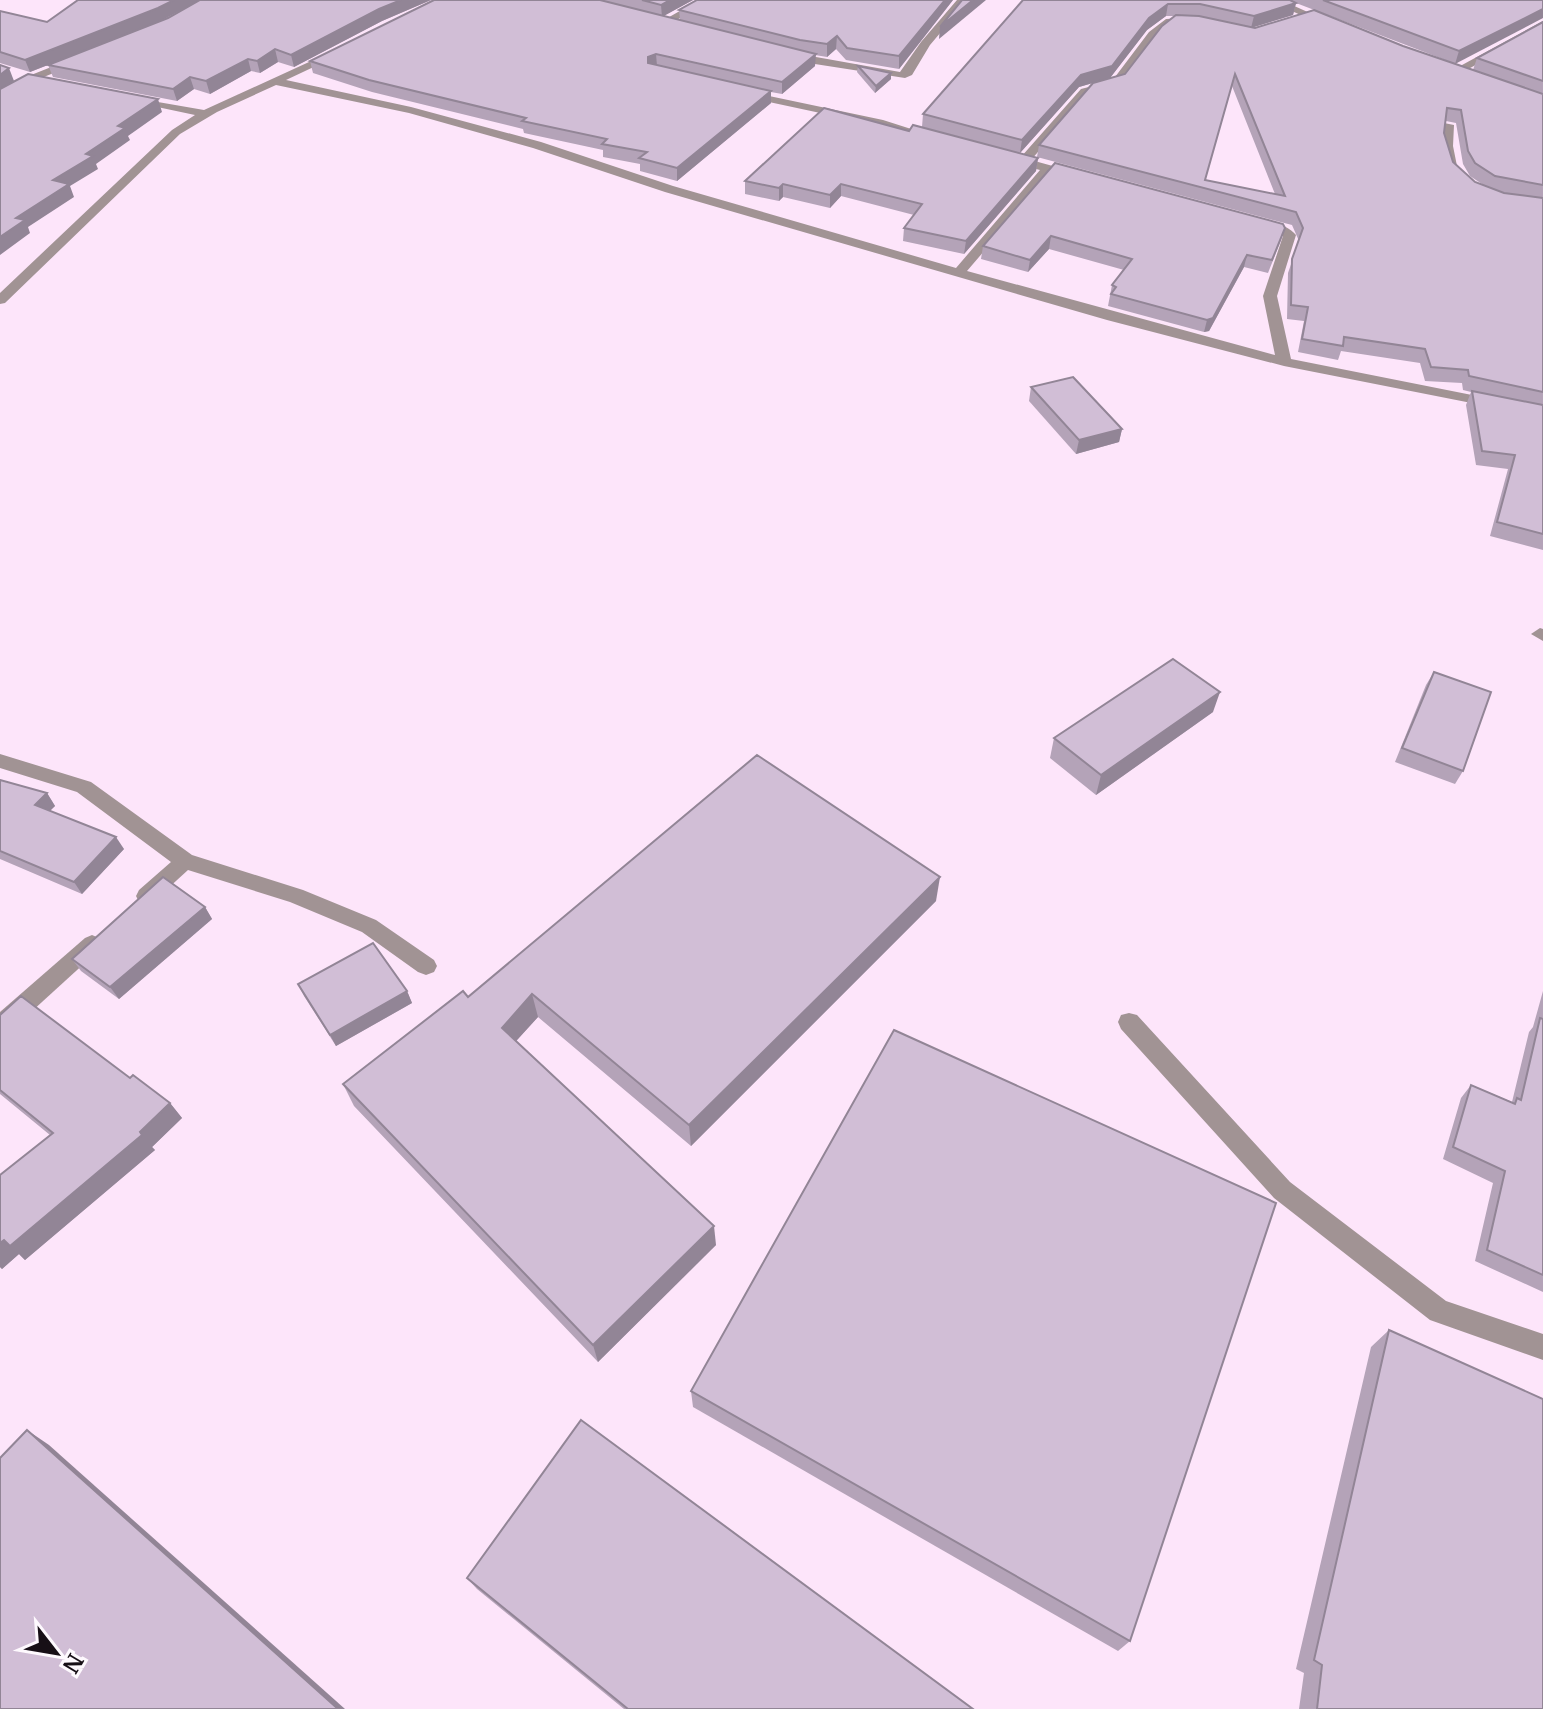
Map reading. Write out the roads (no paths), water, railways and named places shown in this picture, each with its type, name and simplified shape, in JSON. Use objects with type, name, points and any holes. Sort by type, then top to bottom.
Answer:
[{"type":"street","points":[[662,24],[707,0]]},
{"type":"street","points":[[773,51],[827,64],[852,64],[901,76],[908,73],[925,44],[963,0]]},
{"type":"street","points":[[1272,0],[1337,27]]},
{"type":"street","points":[[1295,21],[1310,16]]},
{"type":"street","points":[[650,21],[676,27]]},
{"type":"street","points":[[1023,162],[1085,91],[1116,83],[1153,34],[1170,21],[1197,22]]},
{"type":"street","points":[[1457,71],[1543,24]]},
{"type":"street","points":[[0,300],[103,205],[152,152],[203,113],[279,82],[346,47]]},
{"type":"street","points":[[0,99],[30,79],[84,57]]},
{"type":"street","points":[[1444,66],[1472,76]]},
{"type":"street","points":[[10,72],[59,85]]},
{"type":"street","points":[[279,82],[411,110],[537,145],[669,189],[1112,317],[1284,362],[1543,413]]},
{"type":"street","points":[[733,91],[883,123],[935,138]]},
{"type":"street","points":[[116,96],[203,113]]},
{"type":"street","points":[[1448,125],[1447,146],[1457,176]]},
{"type":"street","points":[[994,154],[1092,181]]},
{"type":"street","points":[[959,272],[1048,169]]},
{"type":"street","points":[[1241,219],[1286,231],[1290,235],[1270,296],[1284,362]]},
{"type":"street","points":[[0,761],[84,787],[185,861],[296,896],[369,926],[426,966]]},
{"type":"street","points":[[127,913],[185,861]]},
{"type":"street","points":[[0,1026],[104,934]]},
{"type":"street","points":[[1129,1022],[1282,1190],[1439,1311],[1543,1347]]}]
